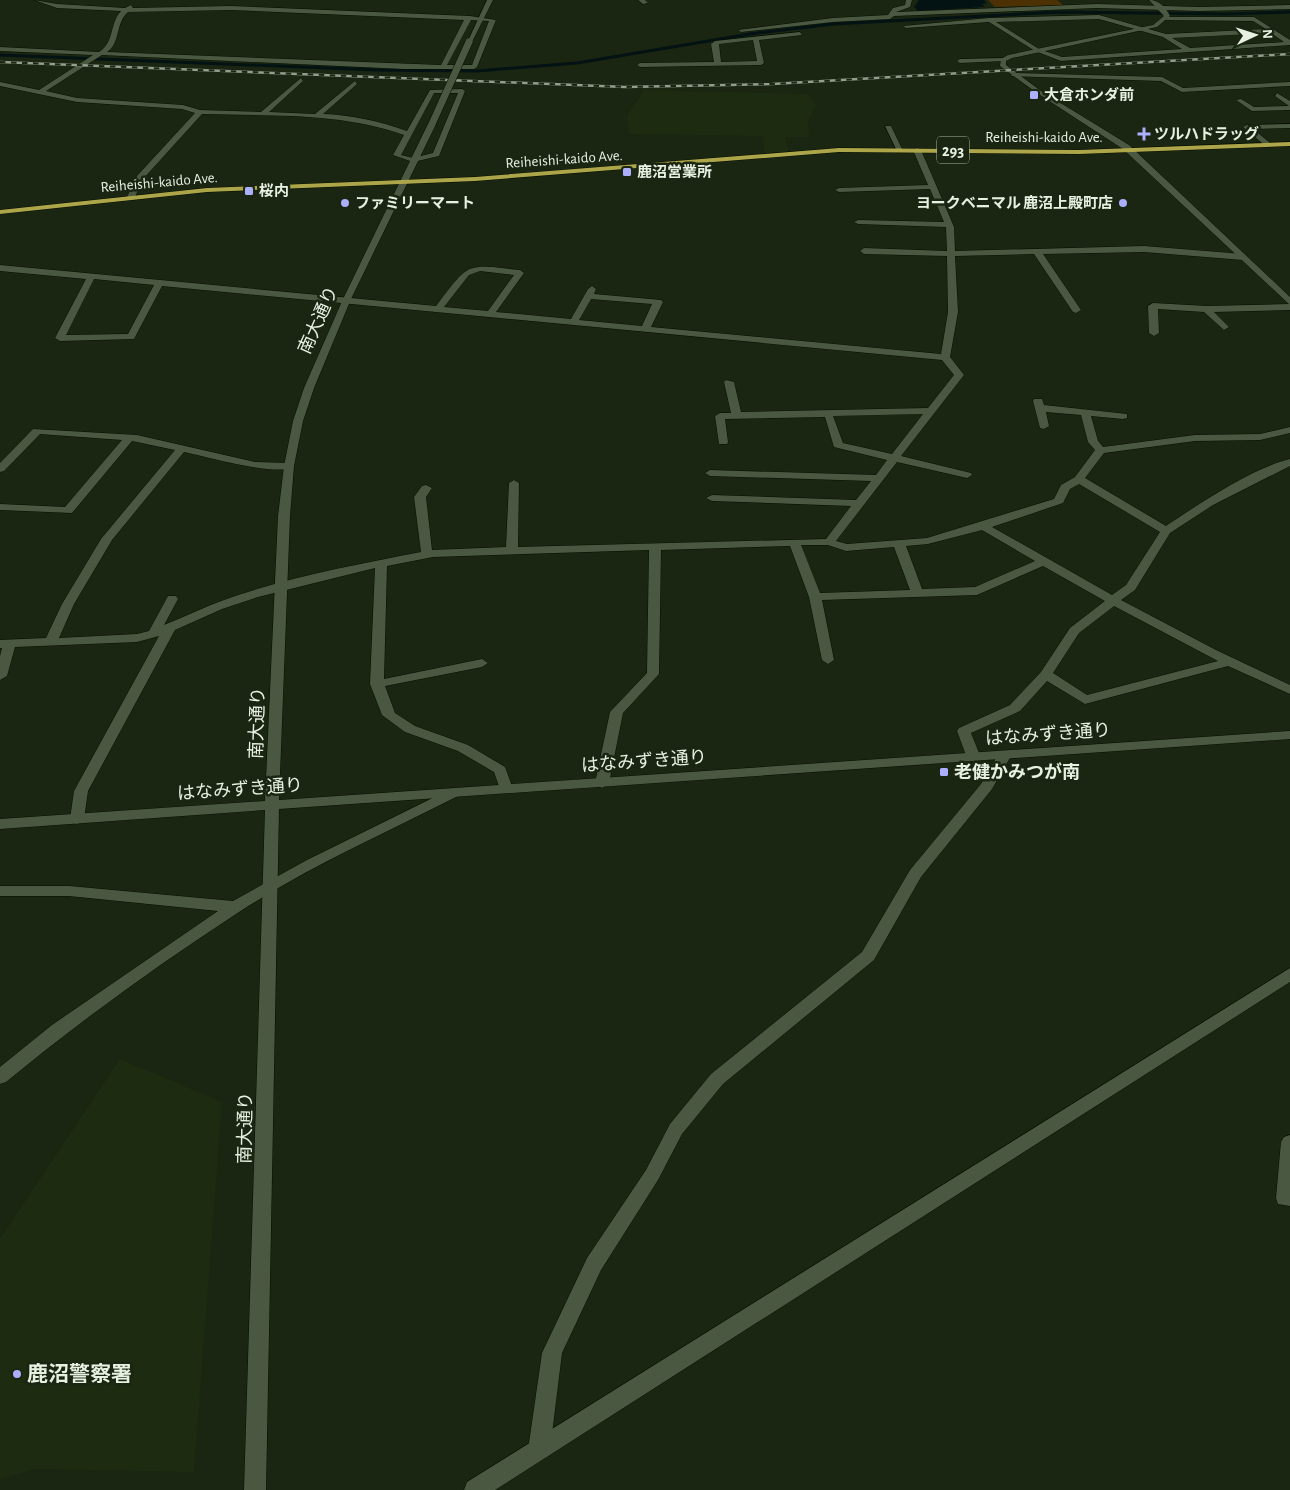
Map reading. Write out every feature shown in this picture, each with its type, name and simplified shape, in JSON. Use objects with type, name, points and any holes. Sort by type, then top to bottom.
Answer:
[{"type":"highway","name":"293","points":[[1130,150],[1290,144]]},
{"type":"highway","name":"Reiheishi-kaido Ave.","points":[[0,212],[253,187],[500,178],[839,150],[900,149],[1071,152],[1130,150]]},
{"type":"street","points":[[0,49],[443,67],[474,66],[493,22],[493,20],[470,18],[231,8],[126,10],[57,6],[37,0]]},
{"type":"street","name":"南大通り","points":[[255,1490],[272,806],[281,587],[289,466],[298,421],[309,388],[347,299],[490,0]]},
{"type":"street","points":[[718,65],[714,44],[756,39],[771,32],[833,20],[890,17],[895,9],[908,6],[910,0]]},
{"type":"street","points":[[1152,0],[1164,13]]},
{"type":"street","points":[[1256,0],[1267,7]]},
{"type":"street","points":[[40,92],[89,62],[111,45],[116,20],[126,10],[140,3]]},
{"type":"street","points":[[891,14],[1043,7],[1254,19],[1290,43],[1061,59],[1037,50],[989,20]]},
{"type":"street","points":[[960,61],[1003,60],[1010,56],[1037,50],[1143,30],[1155,26],[1164,13],[1199,9],[1290,7]]},
{"type":"street","points":[[906,26],[989,20],[1099,17],[1165,36],[1189,50]]},
{"type":"street","points":[[443,67],[466,21],[470,18]]},
{"type":"street","points":[[741,30],[800,34]]},
{"type":"street","points":[[1165,36],[1272,31]]},
{"type":"street","points":[[640,65],[761,63],[756,39]]},
{"type":"street","points":[[1003,60],[1003,66],[1013,75],[1130,150],[1290,302]]},
{"type":"street","points":[[1013,75],[1162,79],[1179,90],[1290,84]]},
{"type":"street","points":[[263,114],[301,80]]},
{"type":"street","points":[[317,116],[355,83]]},
{"type":"street","points":[[0,84],[77,100],[183,107],[200,112],[346,118],[383,125],[408,134]]},
{"type":"street","points":[[432,91],[462,92],[441,142],[433,156],[413,160],[397,155],[408,134],[432,91]]},
{"type":"street","points":[[1276,95],[1290,104]]},
{"type":"street","points":[[1239,100],[1252,109],[1290,108]]},
{"type":"street","points":[[131,198],[140,178],[200,112]]},
{"type":"street","points":[[1268,145],[1247,127],[1290,126]]},
{"type":"street","points":[[888,128],[900,149]]},
{"type":"street","points":[[917,150],[949,225],[953,312],[945,357]]},
{"type":"street","points":[[839,190],[933,187]]},
{"type":"street","points":[[858,222],[949,225]]},
{"type":"street","points":[[864,251],[951,254],[1144,249],[1242,257]]},
{"type":"street","points":[[1037,252],[1076,310]]},
{"type":"street","points":[[0,268],[347,299],[945,357],[959,375],[829,542]]},
{"type":"street","points":[[439,308],[466,273],[479,268],[520,273],[491,313]]},
{"type":"street","points":[[91,277],[60,338],[131,337],[160,282]]},
{"type":"street","points":[[574,321],[590,292],[658,302],[646,328]]},
{"type":"street","points":[[1154,333],[1153,306],[1207,308],[1290,307]]},
{"type":"street","points":[[1207,308],[1224,327]]},
{"type":"street","points":[[729,382],[737,416]]},
{"type":"street","points":[[1044,426],[1039,404],[1124,416]]},
{"type":"street","points":[[723,442],[720,416],[931,411]]},
{"type":"street","points":[[1085,412],[1093,442],[1101,450]]},
{"type":"street","points":[[829,418],[838,445],[967,475]]},
{"type":"street","points":[[0,676],[5,644],[136,638],[153,635],[228,602],[281,587],[427,554],[794,542],[829,542],[846,548],[928,541],[983,526],[1058,501],[1065,487],[1079,479],[1101,450],[1195,438],[1260,436],[1290,430]]},
{"type":"street","points":[[0,469],[37,431],[130,437],[254,466],[289,466]]},
{"type":"street","points":[[0,507],[68,511],[130,437]]},
{"type":"street","points":[[50,642],[68,604],[107,539],[182,448]]},
{"type":"street","points":[[974,758],[964,731],[1015,708],[1046,674],[1074,631],[1130,587],[1166,530],[1272,469],[1290,462]]},
{"type":"street","points":[[710,473],[879,478]]},
{"type":"street","points":[[1079,479],[1166,530]]},
{"type":"street","points":[[512,551],[514,483]]},
{"type":"street","points":[[426,488],[420,497],[427,554]]},
{"type":"street","points":[[712,498],[860,502]]},
{"type":"street","points":[[983,526],[1113,602],[1228,662],[1290,690]]},
{"type":"street","points":[[794,542],[815,597],[828,660]]},
{"type":"street","points":[[899,544],[917,593]]},
{"type":"street","points":[[602,783],[617,712],[653,674],[656,546]]},
{"type":"street","points":[[815,597],[977,591],[1043,562]]},
{"type":"street","points":[[381,563],[377,684],[389,716],[410,729],[463,748],[500,770],[506,789]]},
{"type":"street","points":[[153,635],[172,599]]},
{"type":"street","points":[[77,819],[81,791],[169,629]]},
{"type":"street","points":[[1046,674],[1085,700],[1228,662]]},
{"type":"street","points":[[377,684],[482,663]]},
{"type":"street","name":"はなみずき通り","points":[[0,824],[1290,736]]},
{"type":"street","points":[[539,1450],[552,1353],[594,1264],[652,1175],[676,1129],[717,1079],[868,956],[915,874],[987,786],[1004,756]]},
{"type":"street","points":[[0,1077],[58,1030],[235,907],[270,886],[453,793]]},
{"type":"street","points":[[0,891],[68,891],[235,907]]},
{"type":"street","points":[[476,1490],[1290,974]]},
{"type":"street","points":[[1288,1202],[1290,1142]]},
{"type":"shaded area","points":[[919,0],[984,0],[987,3],[982,4],[985,7],[918,11],[914,7]]},
{"type":"shaded area","points":[[988,0],[1057,0],[1063,5],[995,7]]},
{"type":"shaded area","points":[[644,90],[809,94],[816,105],[808,121],[809,137],[785,137],[788,152],[765,153],[762,136],[629,134],[627,116]]},
{"type":"shaded area","points":[[120,1059],[222,1102],[194,1472],[35,1469],[0,1479],[0,1239]]},
{"type":"waterway","points":[[0,55],[377,70],[477,71],[577,63],[750,34],[833,24],[1059,12],[1226,14],[1290,12]]},
{"type":"railway","points":[[0,62],[625,87],[772,84],[1290,54]]},
{"type":"place","name":"大倉ホンダ前","points":[[1034,95]]},
{"type":"place","name":"ツルハドラッグ","points":[[1144,134]]},
{"type":"place","name":"鹿沼営業所","points":[[627,172]]},
{"type":"place","name":"桜内","points":[[249,191]]},
{"type":"place","name":"ファミリーマート","points":[[345,203]]},
{"type":"place","name":"ヨークベニマル 鹿沼上殿町店","points":[[1123,203]]},
{"type":"place","name":"老健かみつが南","points":[[944,772]]},
{"type":"place","name":"鹿沼警察署","points":[[17,1374]]}]
